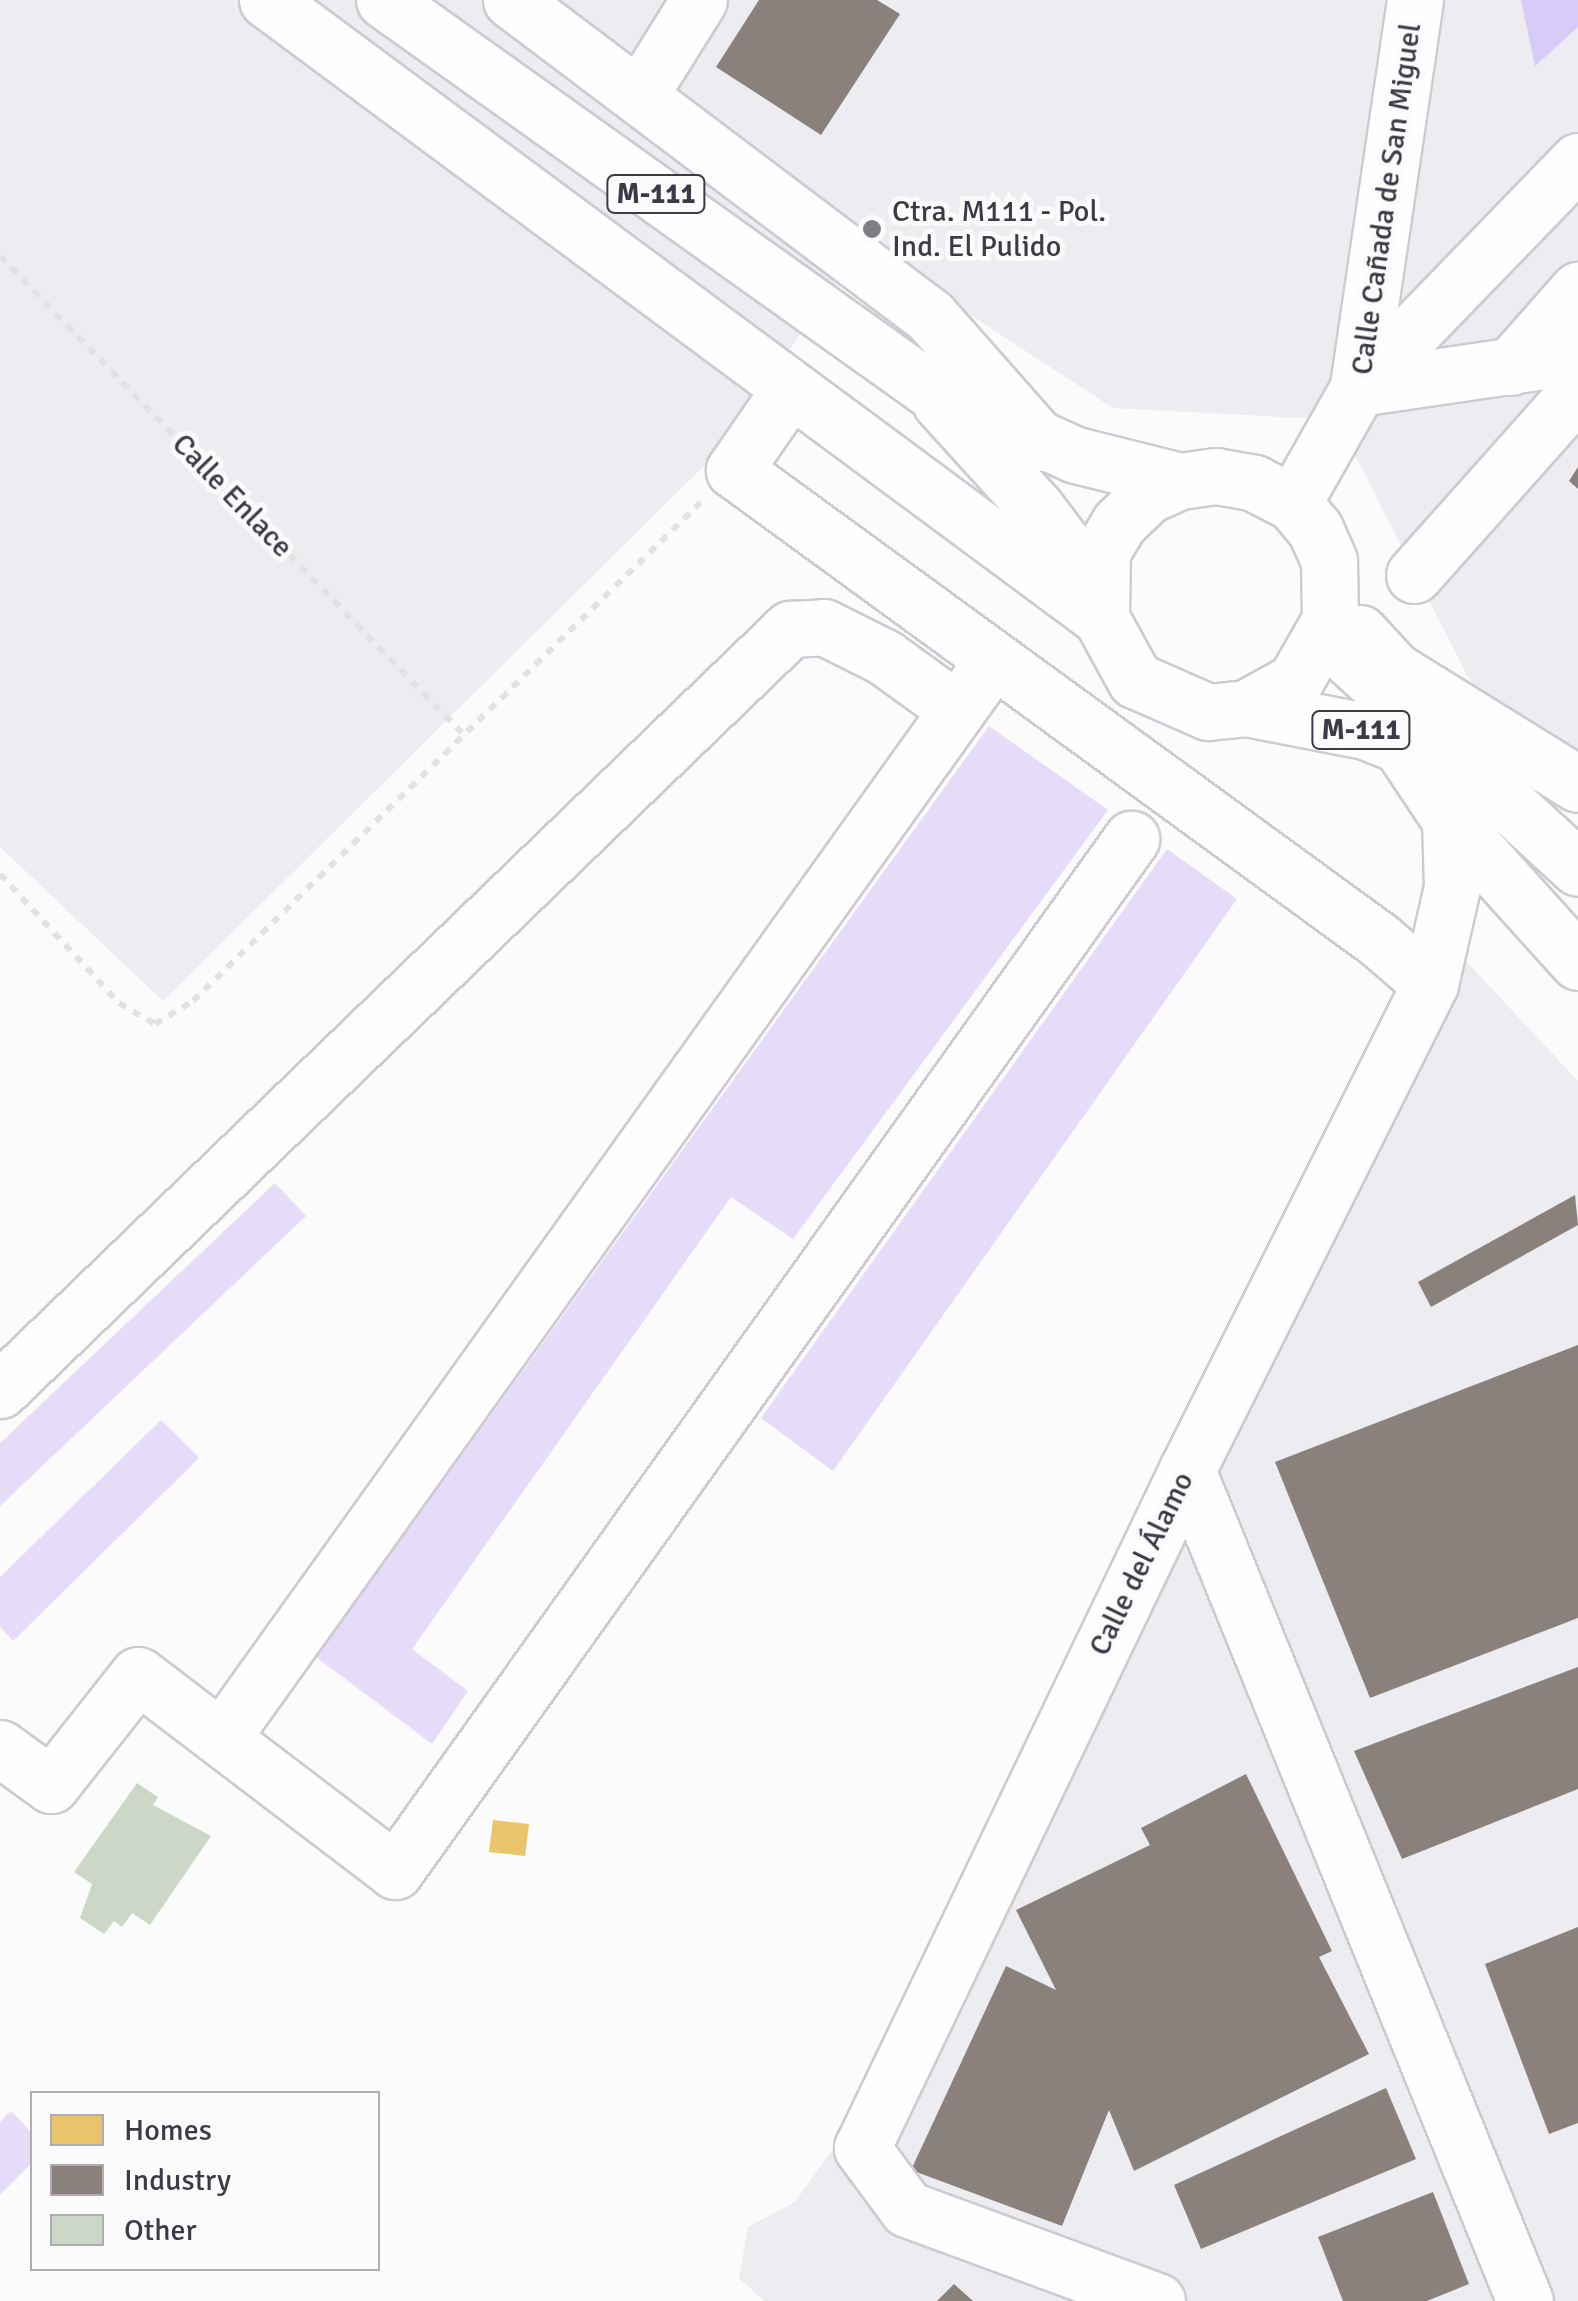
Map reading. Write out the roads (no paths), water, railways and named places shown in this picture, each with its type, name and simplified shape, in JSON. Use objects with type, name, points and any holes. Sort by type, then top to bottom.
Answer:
[{"type":"street","points":[[267,0],[788,392],[1099,604]]},
{"type":"street","name":"M-111","points":[[384,0],[928,388],[1042,443],[1180,481]]},
{"type":"street","points":[[511,0],[930,316],[1042,443]]},
{"type":"street","points":[[638,96],[700,0]]},
{"type":"street","name":"Calle Cañada de San Miguel","points":[[1358,388],[1415,0]]},
{"type":"street","name":"Calle Cañada de San Miguel","points":[[1358,388],[1578,161]]},
{"type":"street","points":[[1510,367],[1578,290]]},
{"type":"street","points":[[1578,356],[1358,388],[1293,503],[1330,561],[1329,620],[1394,670],[1578,784]]},
{"type":"street","name":"M-111","points":[[928,388],[1037,509],[1099,604],[1134,680],[1208,712],[1246,708],[1365,732],[1402,748],[1460,796],[1578,868]]},
{"type":"street","points":[[1414,575],[1578,391]]},
{"type":"street","points":[[788,392],[734,470],[1430,984]]},
{"type":"street","name":"M-111","points":[[1099,604],[1102,552],[1119,523],[1147,496],[1180,481],[1216,476],[1254,483],[1293,503]]},
{"type":"street","name":"M-111","points":[[1246,708],[1295,680],[1329,620],[1460,796]]},
{"type":"street","points":[[0,1390],[790,629],[824,626],[884,657],[956,709]]},
{"type":"street","points":[[222,1737],[993,660]]},
{"type":"street","points":[[1460,796],[1578,962]]},
{"type":"street","name":"Calle del Álamo","points":[[1157,2301],[907,2210],[862,2148],[1187,1470],[1430,984],[1452,887],[1460,796]]},
{"type":"street","points":[[0,1748],[50,1785],[138,1675],[395,1871],[1132,838]]},
{"type":"street","points":[[1187,1470],[1525,2301]]},
{"type":"place","name":"Ctra. M111 - Pol. Ind. El Pulido","points":[[872,229]]}]
